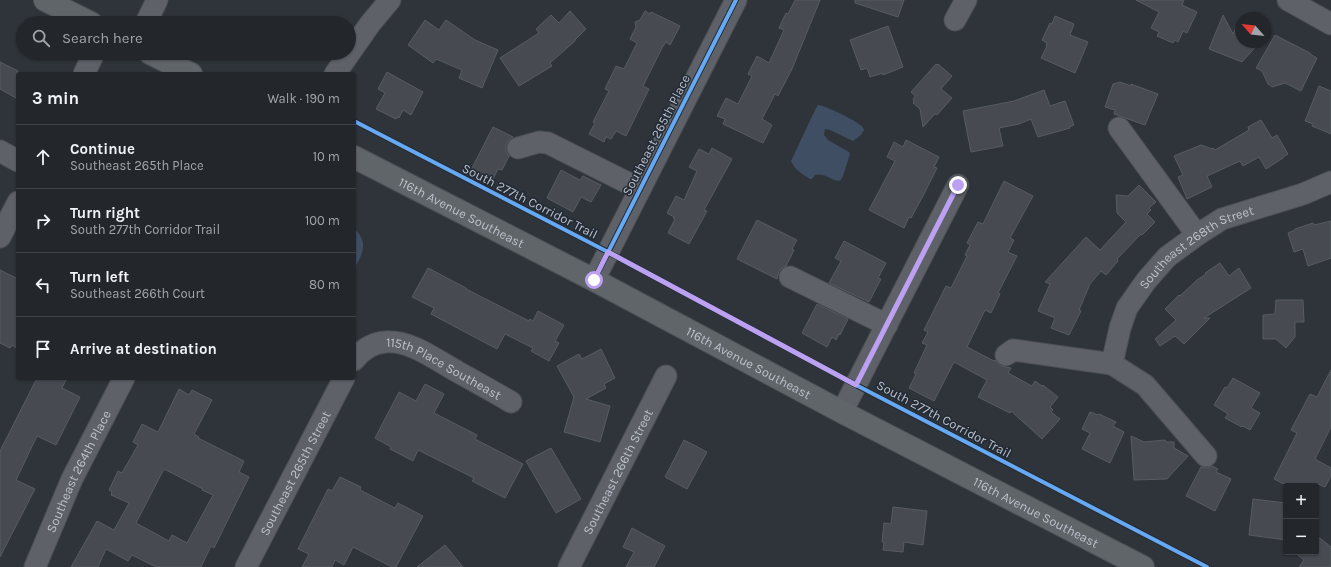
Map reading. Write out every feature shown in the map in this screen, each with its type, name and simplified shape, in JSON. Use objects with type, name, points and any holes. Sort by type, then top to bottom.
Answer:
[{"type":"main road","points":[[46,0],[77,16]]},
{"type":"main road","points":[[164,60],[187,72]]},
{"type":"main road","name":"116th Avenue Southeast","points":[[356,158],[594,280],[842,412],[1143,567]]},
{"type":"street","points":[[149,16],[157,0]]},
{"type":"street","points":[[356,44],[390,0]]},
{"type":"street","name":"Southeast 265th Place","points":[[594,280],[736,0]]},
{"type":"street","points":[[955,20],[966,0]]},
{"type":"street","points":[[1288,0],[1331,24]]},
{"type":"street","points":[[85,72],[91,60]]},
{"type":"street","points":[[336,72],[345,60]]},
{"type":"street","points":[[1119,128],[1197,235]]},
{"type":"street","points":[[518,148],[538,142],[548,143],[640,189]]},
{"type":"street","points":[[0,151],[16,160]]},
{"type":"street","name":"Southeast 268th Street","points":[[1112,364],[1120,328],[1127,308],[1146,281],[1167,257],[1222,219],[1302,194],[1331,182]]},
{"type":"street","points":[[842,412],[958,185]]},
{"type":"street","points":[[0,237],[16,206]]},
{"type":"street","points":[[790,277],[887,325]]},
{"type":"street","name":"115th Place Southeast","points":[[356,357],[360,352],[373,344],[386,342],[403,344],[422,352],[512,402]]},
{"type":"street","points":[[1006,355],[1013,350],[1112,364],[1146,385],[1206,456]]},
{"type":"street","name":"Southeast 266th Street","points":[[569,567],[666,376]]},
{"type":"street","name":"Southeast 264th Place","points":[[35,567],[72,479],[123,380]]},
{"type":"street","name":"Southeast 265th Street","points":[[246,567],[343,380]]},
{"type":"water","points":[[818,105],[833,110],[852,120],[864,130],[861,135],[853,141],[825,129],[824,135],[828,140],[850,154],[840,181],[819,175],[815,175],[812,179],[810,179],[797,169],[791,161]]},
{"type":"water","points":[[356,230],[362,238],[363,243],[360,258],[356,265]]},
{"type":"building","points":[[795,0],[820,0],[792,69],[778,96],[775,94],[762,119],[772,125],[763,143],[723,124],[725,119],[717,116],[726,98],[738,104],[752,76],[748,74],[757,56],[769,63],[784,30],[779,28],[786,13],[788,14]]},
{"type":"building","points":[[855,0],[904,0],[898,17],[855,3]]},
{"type":"building","points":[[1136,0],[1184,0],[1182,5],[1197,12],[1187,33],[1183,31],[1178,42],[1175,40],[1173,43],[1157,36],[1159,32],[1151,28],[1159,12]]},
{"type":"building","points":[[570,11],[586,29],[550,63],[552,66],[519,86],[500,58],[539,33],[536,29],[551,15],[559,23]]},
{"type":"building","points":[[645,11],[650,14],[651,12],[680,26],[670,45],[666,42],[662,48],[643,86],[649,89],[626,136],[616,131],[611,139],[606,137],[604,142],[589,134],[595,123],[593,122],[609,91],[605,89],[616,66],[624,69],[637,43],[630,39],[636,27],[635,22],[640,20]]},
{"type":"building","points":[[1223,15],[1233,34],[1235,29],[1235,48],[1255,48],[1242,62],[1209,49]]},
{"type":"building","points":[[1055,16],[1074,24],[1070,35],[1088,42],[1075,73],[1041,58],[1047,46],[1047,43],[1042,40]]},
{"type":"building","points":[[425,20],[439,30],[446,20],[475,40],[498,50],[482,88],[459,78],[462,70],[436,59],[433,63],[408,45]]},
{"type":"building","points":[[888,26],[903,67],[883,75],[883,73],[870,77],[867,68],[861,70],[850,40]]},
{"type":"building","points":[[1275,35],[1317,58],[1301,91],[1285,83],[1272,87],[1268,84],[1262,71],[1256,68],[1268,48],[1271,48],[1271,42]]},
{"type":"building","points":[[0,62],[18,71],[16,72],[16,98],[0,89]]},
{"type":"building","points":[[936,64],[952,76],[941,89],[952,98],[937,115],[935,114],[923,127],[920,109],[913,103],[915,96],[911,92]]},
{"type":"building","points":[[387,72],[423,92],[411,115],[403,110],[399,118],[397,117],[396,119],[376,109],[385,93],[378,89]]},
{"type":"building","points":[[1120,82],[1131,86],[1131,84],[1158,94],[1145,125],[1114,114],[1115,110],[1105,107],[1113,84]]},
{"type":"building","points":[[1319,86],[1331,91],[1331,134],[1312,126],[1313,124],[1305,121]]},
{"type":"building","points":[[1044,90],[1050,106],[1065,101],[1074,125],[1069,127],[1070,128],[1038,137],[1031,119],[1019,124],[999,128],[1003,146],[971,152],[963,111],[1014,101]]},
{"type":"building","points":[[1261,120],[1272,138],[1277,135],[1288,154],[1266,169],[1259,157],[1243,166],[1240,161],[1207,176],[1212,187],[1187,199],[1178,177],[1183,175],[1174,156],[1201,145],[1212,149],[1213,148],[1215,150],[1249,130],[1248,127]]},
{"type":"building","points":[[493,127],[513,137],[506,145],[506,152],[509,156],[502,170],[498,169],[492,181],[471,170]]},
{"type":"building","points":[[906,140],[939,157],[934,167],[937,168],[911,218],[909,217],[904,228],[869,210],[895,161],[887,157],[894,142],[903,147]]},
{"type":"building","points":[[712,148],[732,159],[704,210],[707,211],[689,244],[668,233],[675,219],[667,213],[676,196],[684,200],[697,171],[689,167],[699,149],[709,154]]},
{"type":"building","points":[[561,170],[580,180],[583,176],[601,185],[591,202],[581,197],[573,212],[547,198]]},
{"type":"building","points":[[1004,181],[1033,196],[1010,238],[1014,240],[1008,252],[1017,256],[998,293],[1000,294],[991,313],[985,310],[967,347],[994,361],[995,360],[1001,366],[1011,368],[1008,373],[1032,386],[1035,381],[1042,386],[1043,385],[1058,397],[1050,407],[1053,410],[1051,412],[1060,419],[1042,439],[1011,411],[1010,413],[978,397],[987,380],[954,362],[934,401],[909,388],[927,345],[922,343],[928,332],[924,330],[946,286],[951,288],[967,256],[965,255],[970,245],[967,243],[978,222],[983,224]]},
{"type":"building","points":[[1139,185],[1156,202],[1149,208],[1151,210],[1147,214],[1155,222],[1117,259],[1118,261],[1106,275],[1101,271],[1090,284],[1079,310],[1081,311],[1069,335],[1051,328],[1055,318],[1038,311],[1050,284],[1045,282],[1086,237],[1100,250],[1126,222],[1117,213],[1116,195],[1128,196]]},
{"type":"building","points":[[757,220],[797,240],[786,266],[779,271],[777,279],[737,259]]},
{"type":"building","points":[[1331,221],[1331,258],[1308,266],[1303,249],[1294,252],[1288,233],[1313,223],[1314,225]]},
{"type":"building","points":[[844,241],[886,263],[878,278],[881,279],[869,302],[829,283],[841,261],[835,258]]},
{"type":"building","points":[[1220,263],[1229,276],[1239,268],[1251,288],[1204,318],[1210,318],[1184,344],[1175,336],[1160,346],[1155,339],[1176,320],[1165,309],[1179,295],[1180,296],[1197,280],[1206,274],[1205,273]]},
{"type":"building","points":[[428,268],[529,321],[530,319],[533,321],[538,311],[564,325],[555,341],[559,343],[549,361],[531,351],[533,348],[505,334],[497,349],[431,314],[434,308],[412,297]]},
{"type":"building","points":[[0,270],[16,278],[16,348],[12,345],[10,348],[0,343]]},
{"type":"building","points":[[1276,300],[1303,300],[1304,322],[1295,322],[1295,337],[1286,348],[1276,339],[1263,339],[1263,315],[1275,314]]},
{"type":"building","points":[[817,304],[848,319],[840,335],[839,334],[836,340],[832,337],[827,347],[802,333]]},
{"type":"building","points":[[601,349],[615,378],[604,384],[606,388],[586,399],[610,406],[600,442],[564,432],[574,397],[557,366],[579,354],[582,359]]},
{"type":"building","points":[[1331,370],[1331,427],[1315,459],[1331,468],[1331,476],[1325,487],[1319,483],[1283,484],[1274,479],[1297,433],[1291,430],[1310,394],[1317,397]]},
{"type":"building","points":[[1233,378],[1260,393],[1251,408],[1260,413],[1250,430],[1225,418],[1228,414],[1214,405],[1225,387],[1227,388]]},
{"type":"building","points":[[36,380],[66,380],[62,388],[80,397],[56,445],[37,436],[16,480],[35,489],[0,557],[0,451]]},
{"type":"building","points":[[425,384],[444,394],[434,413],[477,435],[475,439],[523,464],[505,498],[472,481],[474,478],[418,450],[413,461],[390,449],[391,447],[375,438],[399,392],[416,401]]},
{"type":"building","points":[[179,389],[189,395],[192,390],[212,400],[194,434],[199,437],[198,438],[244,461],[239,472],[249,477],[214,548],[211,546],[201,567],[156,567],[132,555],[128,561],[106,549],[98,567],[71,567],[97,521],[114,530],[129,503],[111,495],[112,492],[109,490],[118,471],[122,473],[138,445],[133,442],[142,424],[158,432]],"holes":[[[164,469],[203,489],[202,490],[213,495],[187,543],[172,535],[169,541],[136,523]]]},
{"type":"building","points":[[1090,412],[1099,414],[1116,422],[1113,426],[1124,432],[1110,463],[1082,449],[1090,433],[1082,429]]},
{"type":"building","points":[[1131,436],[1144,442],[1165,440],[1166,442],[1174,442],[1174,448],[1188,456],[1167,479],[1134,480]]},
{"type":"building","points":[[684,440],[707,452],[687,489],[665,477]]},
{"type":"building","points":[[551,448],[581,499],[556,513],[526,461]]},
{"type":"building","points":[[1212,466],[1218,469],[1216,472],[1231,479],[1215,511],[1186,496],[1201,467],[1208,468]]},
{"type":"building","points":[[340,477],[361,487],[360,490],[395,508],[398,503],[423,516],[396,567],[392,567],[353,547],[344,565],[335,560],[332,567],[302,567],[309,554],[298,549],[328,489],[332,491]]},
{"type":"building","points":[[1253,499],[1283,503],[1283,540],[1249,535]]},
{"type":"building","points":[[893,507],[927,511],[923,545],[904,542],[903,552],[883,550],[884,542],[882,542],[884,523],[891,524]]},
{"type":"building","points":[[632,528],[665,546],[654,567],[626,567],[634,552],[623,547]]},
{"type":"building","points":[[1319,537],[1331,547],[1331,567],[1299,567],[1304,560],[1298,555],[1319,555]]},
{"type":"building","points":[[445,545],[463,567],[417,567]]},
{"type":"cycle path","points":[[594,280],[736,0]]},
{"type":"cycle path","name":"South 277th Corridor Trail","points":[[356,122],[608,252],[856,385],[1207,567]]},
{"type":"route","points":[[594,280],[608,252],[856,385],[958,185]]}]
